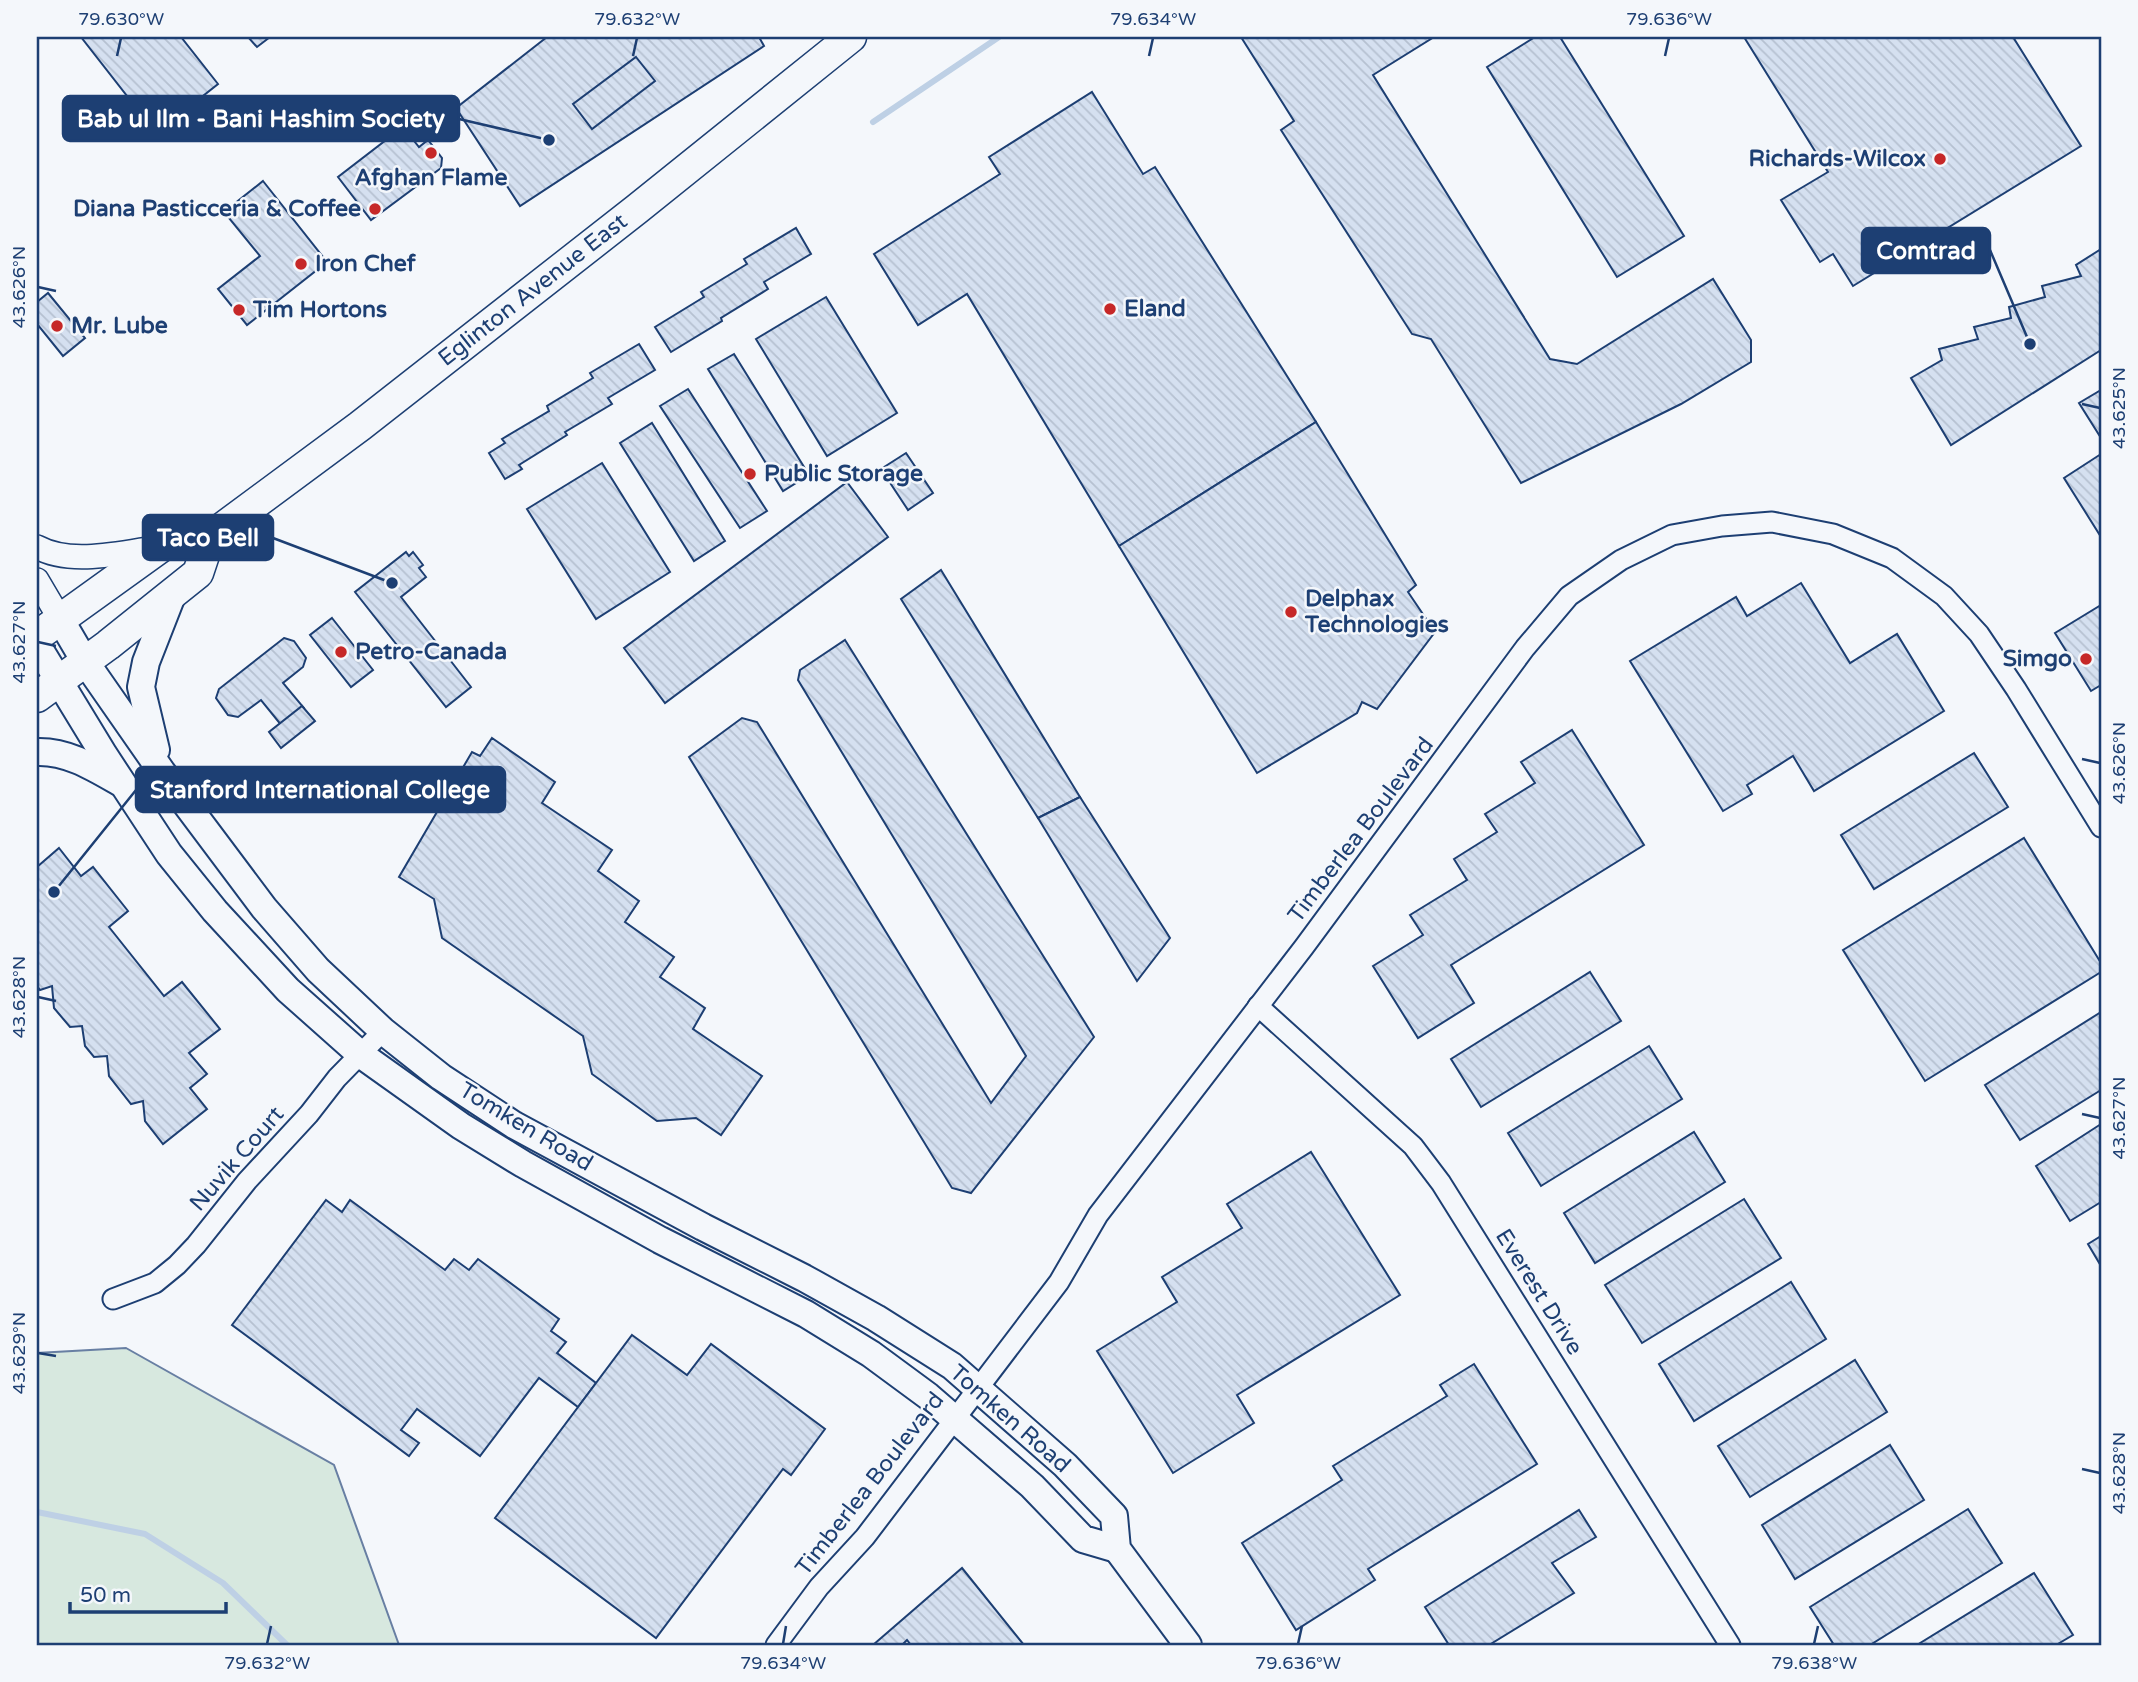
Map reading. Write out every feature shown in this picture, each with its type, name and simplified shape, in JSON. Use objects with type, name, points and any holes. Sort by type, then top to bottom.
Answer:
[{"type":"main road","name":"Eglinton Avenue East","points":[[210,537],[360,426],[851,37]]},
{"type":"main road","points":[[48,688],[108,645],[198,573],[210,537],[176,536],[49,627]]},
{"type":"main road","points":[[162,772],[141,687],[146,662],[173,593]]},
{"type":"main road","name":"Tomken Road","points":[[49,627],[85,660],[162,772],[264,908],[318,970],[383,1031],[441,1077],[514,1125],[864,1311],[951,1366],[1065,1465],[1114,1516],[1117,1549],[1188,1645]]},
{"type":"main road","name":"Tomken Road","points":[[37,645],[48,688],[124,785],[169,854],[215,911],[288,990],[360,1054],[461,1126],[523,1164],[660,1240],[817,1321],[871,1354],[928,1396],[1032,1486],[1083,1539],[1117,1549]]},
{"type":"main road","points":[[37,752],[52,751],[84,762],[124,785]]},
{"type":"street","name":"Timberlea Boulevard","points":[[776,1645],[819,1587],[865,1537],[1059,1282],[1098,1215],[1304,947],[1549,618],[1569,596],[1621,560],[1672,535],[1722,526],[1772,522],[1833,534],[1892,558],[1944,596],[1979,635],[2101,827]]},
{"type":"street","points":[[37,547],[53,554],[83,556],[161,547]]},
{"type":"street","name":"Tomken Road","points":[[37,580],[49,627]]},
{"type":"street","name":"Everest Drive","points":[[1258,1006],[1413,1146],[1441,1183],[1730,1645]]},
{"type":"street","name":"Nuvik Court","points":[[113,1299],[155,1283],[177,1265],[247,1181],[309,1114],[337,1078],[383,1031]]},
{"type":"shaded area","points":[[126,1348],[334,1465],[399,1645],[37,1645],[37,1353]]},
{"type":"building","points":[[81,37],[181,37],[218,84],[156,133]]},
{"type":"building","points":[[248,37],[270,37],[257,47]]},
{"type":"building","points":[[547,37],[759,37],[764,46],[520,206],[456,108]]},
{"type":"building","points":[[1241,37],[1434,37],[1373,75],[1550,359],[1577,364],[1713,279],[1751,340],[1751,362],[1681,404],[1521,483],[1431,339],[1412,334],[1281,130],[1294,121]]},
{"type":"building","points":[[1535,37],[1560,37],[1684,236],[1617,277],[1487,67]]},
{"type":"building","name":"Richards-Wilcox","points":[[1744,37],[2013,37],[2081,146],[1853,286],[1833,254],[1820,262],[1781,200],[1828,172]]},
{"type":"building","points":[[636,57],[655,81],[592,129],[573,104]]},
{"type":"building","name":"Eland","points":[[1092,92],[1143,174],[1155,167],[1316,422],[1119,546],[967,294],[918,325],[874,254],[1000,174],[989,157]]},
{"type":"building","points":[[403,127],[419,147],[428,140],[442,158],[441,168],[371,220],[338,177]]},
{"type":"building","points":[[263,181],[327,262],[247,325],[218,289],[260,256],[224,212]]},
{"type":"building","points":[[796,228],[811,254],[764,282],[768,289],[671,352],[655,327],[704,297],[701,292],[747,264],[744,259]]},
{"type":"building","points":[[2101,249],[2101,350],[1951,445],[1911,378],[1942,360],[1939,349],[1978,339],[1974,327],[2011,318],[2009,307],[2045,297],[2042,286],[2081,276],[2076,265]]},
{"type":"building","name":"Mr. Lube","points":[[48,293],[85,338],[63,356],[37,324],[37,302]]},
{"type":"building","points":[[826,297],[897,413],[827,456],[756,339]]},
{"type":"building","points":[[639,344],[655,370],[608,398],[612,404],[565,432],[567,435],[519,465],[522,469],[505,479],[489,453],[505,443],[502,439],[549,411],[547,406],[593,378],[590,373]]},
{"type":"building","points":[[734,354],[809,475],[783,491],[708,369]]},
{"type":"building","points":[[688,389],[767,511],[740,528],[660,406]]},
{"type":"building","points":[[2101,390],[2101,438],[2079,403]]},
{"type":"building","name":"Delphax Technologies","points":[[1316,422],[1416,585],[1408,592],[1435,632],[1377,709],[1362,702],[1357,713],[1257,773],[1119,546]]},
{"type":"building","points":[[652,423],[725,541],[694,561],[620,443]]},
{"type":"building","points":[[906,453],[933,493],[908,510],[881,469]]},
{"type":"building","points":[[2101,454],[2101,537],[2064,478]]},
{"type":"building","points":[[602,463],[670,572],[596,619],[527,509]]},
{"type":"building","points":[[847,482],[888,537],[665,703],[624,648]]},
{"type":"building","points":[[406,552],[409,556],[413,552],[423,565],[419,568],[426,577],[401,597],[471,687],[446,707],[355,592]]},
{"type":"building","points":[[941,570],[1080,797],[1038,818],[901,599]]},
{"type":"building","points":[[1801,583],[1850,663],[1897,634],[1944,711],[1814,791],[1793,756],[1747,785],[1752,794],[1723,811],[1630,661],[1736,597],[1747,616]]},
{"type":"building","name":"Simgo","points":[[2101,605],[2101,685],[2091,691],[2055,633]]},
{"type":"building","name":"Petro-Canada","points":[[332,618],[373,670],[351,687],[310,635]]},
{"type":"building","points":[[284,638],[294,641],[306,658],[303,667],[283,683],[304,708],[282,726],[261,700],[238,717],[228,715],[216,698],[219,689]]},
{"type":"building","points":[[845,640],[1094,1037],[971,1193],[952,1188],[689,757],[742,718],[757,722],[991,1103],[1026,1056],[798,680],[800,670]]},
{"type":"building","points":[[302,706],[315,721],[281,748],[269,732]]},
{"type":"building","points":[[1572,730],[1644,845],[1451,965],[1474,1003],[1418,1038],[1373,966],[1423,935],[1410,915],[1467,880],[1454,859],[1497,832],[1485,814],[1535,783],[1521,762]]},
{"type":"building","points":[[492,738],[555,782],[542,803],[612,850],[598,871],[639,901],[625,922],[674,957],[660,977],[705,1008],[693,1029],[762,1076],[721,1135],[696,1118],[657,1121],[592,1074],[583,1036],[442,938],[434,899],[399,877],[472,752],[480,756]]},
{"type":"building","points":[[1974,753],[2008,807],[1874,889],[1841,835]]},
{"type":"building","points":[[1080,797],[1170,938],[1137,981],[1038,818]]},
{"type":"building","points":[[2024,838],[2101,963],[2101,972],[1925,1081],[1843,950]]},
{"type":"building","points":[[59,848],[81,876],[93,867],[128,911],[109,927],[164,996],[182,982],[220,1029],[189,1053],[207,1074],[190,1088],[207,1109],[163,1144],[145,1121],[143,1101],[131,1104],[109,1076],[107,1056],[94,1057],[85,1046],[82,1026],[70,1027],[54,1008],[52,986],[40,990],[37,986],[37,867]]},
{"type":"building","points":[[1590,972],[1621,1021],[1481,1107],[1451,1059]]},
{"type":"building","points":[[2101,1012],[2101,1090],[2020,1140],[1985,1085]]},
{"type":"building","points":[[1649,1046],[1682,1099],[1541,1186],[1508,1133]]},
{"type":"building","points":[[2101,1124],[2101,1202],[2070,1221],[2036,1166]]},
{"type":"building","points":[[1694,1132],[1725,1182],[1595,1263],[1564,1213]]},
{"type":"building","points":[[1311,1152],[1400,1295],[1237,1395],[1254,1423],[1173,1473],[1097,1351],[1177,1302],[1162,1277],[1242,1228],[1227,1204]]},
{"type":"building","points":[[1744,1199],[1781,1258],[1642,1343],[1605,1285]]},
{"type":"building","points":[[326,1200],[342,1212],[350,1200],[445,1270],[454,1259],[469,1270],[478,1259],[559,1319],[551,1331],[566,1342],[557,1353],[596,1383],[578,1407],[539,1378],[480,1456],[417,1409],[401,1430],[419,1443],[409,1456],[232,1325]]},
{"type":"building","points":[[2101,1236],[2101,1266],[2088,1244]]},
{"type":"building","points":[[1791,1282],[1826,1339],[1694,1421],[1659,1364]]},
{"type":"building","points":[[632,1335],[687,1375],[711,1344],[825,1429],[791,1475],[783,1469],[656,1638],[495,1518]]},
{"type":"building","points":[[1855,1360],[1887,1412],[1750,1497],[1718,1446]]},
{"type":"building","points":[[1474,1364],[1537,1464],[1368,1569],[1375,1580],[1296,1630],[1242,1543],[1342,1480],[1333,1466],[1447,1396],[1440,1385]]},
{"type":"building","points":[[1890,1445],[1924,1500],[1795,1579],[1762,1525]]},
{"type":"building","points":[[1968,1509],[2002,1563],[1870,1645],[1834,1645],[1810,1607]]},
{"type":"building","points":[[1579,1510],[1596,1537],[1552,1563],[1574,1593],[1489,1645],[1449,1645],[1425,1607]]},
{"type":"building","points":[[962,1568],[1024,1645],[911,1645],[907,1640],[902,1645],[873,1645]]},
{"type":"building","points":[[2034,1573],[2073,1635],[2056,1645],[1917,1645]]},
{"type":"waterway","points":[[873,122],[999,37]]},
{"type":"waterway","points":[[37,1512],[145,1534],[223,1583],[287,1645]]},
{"type":"place","name":"Bab ul Ilm - Bani Hashim Society","points":[[549,140]]},
{"type":"place","name":"Afghan Flame","points":[[431,153]]},
{"type":"place","name":"Richards-Wilcox","points":[[1940,159]]},
{"type":"place","name":"Diana Pasticceria & Coffee","points":[[375,209]]},
{"type":"place","name":"Iron Chef","points":[[301,264]]},
{"type":"place","name":"Eland","points":[[1110,309]]},
{"type":"place","name":"Tim Hortons","points":[[239,310]]},
{"type":"place","name":"Mr. Lube","points":[[57,326]]},
{"type":"place","name":"Comtrad","points":[[2030,344]]},
{"type":"place","name":"Public Storage","points":[[750,474]]},
{"type":"place","name":"Taco Bell","points":[[392,583]]},
{"type":"place","name":"Delphax Technologies","points":[[1291,612]]},
{"type":"place","name":"Petro-Canada","points":[[341,652]]},
{"type":"place","name":"Simgo","points":[[2086,659]]},
{"type":"place","name":"Stanford International College","points":[[54,892]]}]
